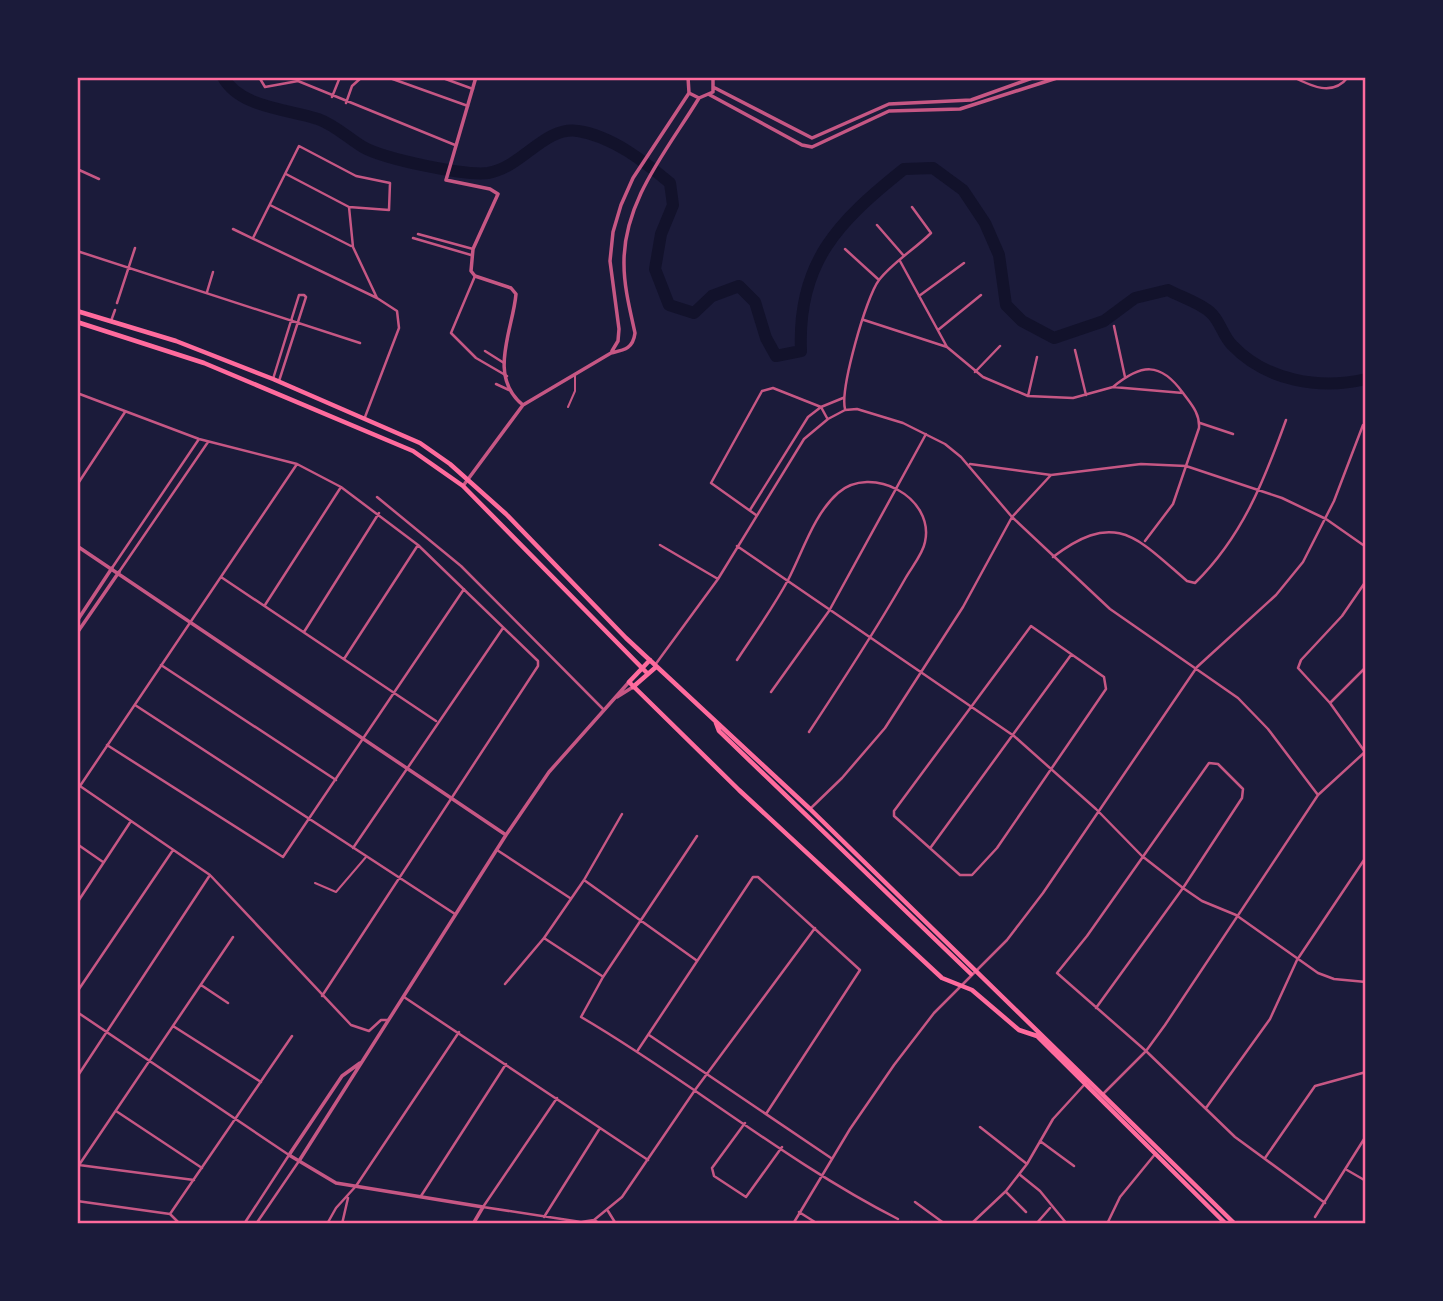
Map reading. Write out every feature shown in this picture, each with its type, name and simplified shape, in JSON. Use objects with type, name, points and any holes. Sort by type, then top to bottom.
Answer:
[{"type":"main road","points":[[77,311],[185,344],[365,417],[420,443],[468,480],[715,723],[719,731],[808,811],[1087,1082],[1226,1224]]},
{"type":"main road","points":[[92,327],[95,316]]},
{"type":"main road","points":[[77,322],[204,363],[402,446],[463,486],[649,674]]},
{"type":"main road","points":[[650,660],[629,682],[739,790],[942,978],[972,990],[1019,1030],[1037,1036],[1087,1082]]},
{"type":"main road","points":[[633,687],[656,666]]},
{"type":"main road","points":[[1101,1096],[1234,1224]]},
{"type":"street","points":[[259,77],[265,87],[297,79],[332,98],[455,145]]},
{"type":"street","points":[[332,98],[340,77]]},
{"type":"street","points":[[346,103],[352,86],[362,77]]},
{"type":"street","points":[[387,77],[468,106]]},
{"type":"street","points":[[440,77],[473,89]]},
{"type":"street","points":[[476,77],[446,176],[449,182],[490,189],[498,194],[472,252],[471,271],[475,276],[511,288],[516,294],[505,341],[504,363],[509,390]]},
{"type":"street","points":[[611,353],[618,341],[610,261],[613,232],[629,187],[689,93],[688,77]]},
{"type":"street","points":[[463,486],[523,405],[575,373],[611,353],[627,349],[632,344],[635,333],[624,263],[626,236],[633,209],[699,99],[710,95],[715,88],[713,77]]},
{"type":"street","points":[[715,88],[812,138],[889,104],[971,100],[1035,77]]},
{"type":"street","points":[[710,95],[802,145],[812,147],[889,111],[960,109],[1060,77]]},
{"type":"street","points":[[1293,77],[1325,89],[1339,86],[1348,77]]},
{"type":"street","points":[[689,93],[699,99]]},
{"type":"street","points":[[253,239],[297,148],[301,146],[356,176],[390,183],[389,210],[349,207],[285,173]]},
{"type":"street","points":[[77,169],[99,179]]},
{"type":"street","points":[[270,205],[353,247]]},
{"type":"street","points":[[349,207],[353,247],[377,298]]},
{"type":"street","points":[[845,410],[843,398],[864,320],[879,280],[931,231],[912,207]]},
{"type":"street","points":[[877,225],[904,256]]},
{"type":"street","points":[[233,229],[396,309],[400,325],[365,417]]},
{"type":"street","points":[[418,234],[472,252]]},
{"type":"street","points":[[413,238],[472,252]]},
{"type":"street","points":[[117,303],[135,248]]},
{"type":"street","points":[[845,249],[879,280]]},
{"type":"street","points":[[77,251],[360,343]]},
{"type":"street","points":[[900,261],[947,347],[975,372],[1028,396],[1062,399],[1113,387],[1183,393]]},
{"type":"street","points":[[919,296],[964,262]]},
{"type":"street","points":[[207,292],[213,272]]},
{"type":"street","points":[[475,276],[451,333],[476,358],[507,376]]},
{"type":"street","points":[[273,379],[299,295],[304,295],[306,297],[279,381]]},
{"type":"street","points":[[938,330],[981,295]]},
{"type":"street","points":[[111,321],[115,310]]},
{"type":"street","points":[[864,320],[947,347]]},
{"type":"street","points":[[1114,326],[1125,377]]},
{"type":"street","points":[[975,372],[1000,346]]},
{"type":"street","points":[[1075,350],[1086,395]]},
{"type":"street","points":[[485,351],[504,363]]},
{"type":"street","points":[[1028,396],[1037,357]]},
{"type":"street","points":[[1113,387],[1143,368],[1159,371],[1172,379],[1183,393],[1196,412],[1199,423],[1169,512],[1144,543]]},
{"type":"street","points":[[496,384],[509,390],[523,405]]},
{"type":"street","points":[[756,515],[710,483],[762,391],[774,387],[821,407],[828,419]]},
{"type":"street","points":[[77,393],[208,442],[297,464],[341,487],[418,545],[538,661],[538,666],[322,996]]},
{"type":"street","points":[[750,510],[802,425],[821,407],[843,398]]},
{"type":"street","points":[[656,666],[719,579],[804,439],[828,419],[845,410],[857,409],[880,414],[926,434],[970,464],[1012,517],[1128,623],[1197,667],[1238,698],[1268,729],[1318,795]]},
{"type":"street","points":[[77,485],[125,412]]},
{"type":"street","points":[[1054,557],[1076,541],[1094,533],[1116,533],[1144,543],[1187,581],[1195,583],[1242,525],[1261,489],[1286,420]]},
{"type":"street","points":[[1199,423],[1233,434]]},
{"type":"street","points":[[792,1223],[831,1158],[894,1065],[958,985],[1007,940],[1043,894],[1197,667],[1276,595],[1303,562],[1326,519],[1363,425]]},
{"type":"street","points":[[771,692],[829,611],[926,434]]},
{"type":"street","points":[[77,621],[199,439]]},
{"type":"street","points":[[77,633],[208,442]]},
{"type":"street","points":[[297,464],[78,785],[210,875],[351,1025],[367,1031],[381,1020],[389,1020]]},
{"type":"street","points":[[970,464],[1051,475],[1141,464],[1186,466],[1261,489],[1326,519],[1366,547]]},
{"type":"street","points":[[808,811],[864,754],[963,607],[1012,517],[1051,475]]},
{"type":"street","points":[[737,660],[787,583],[824,507],[840,491],[862,482],[896,487],[911,499],[924,523],[925,542],[872,638],[809,732]]},
{"type":"street","points":[[265,606],[341,487]]},
{"type":"street","points":[[377,497],[461,566],[603,709]]},
{"type":"street","points":[[303,632],[379,513]]},
{"type":"street","points":[[344,659],[418,545]]},
{"type":"street","points":[[660,545],[719,579]]},
{"type":"street","points":[[77,546],[506,835]]},
{"type":"street","points":[[737,546],[787,583],[1014,736],[1099,812],[1142,856],[1183,888],[1202,901],[1236,915],[1297,960],[1334,979],[1366,982]]},
{"type":"street","points":[[221,577],[438,722]]},
{"type":"street","points":[[1101,1096],[1146,1051],[1318,795],[1366,752],[1330,703],[1298,668],[1301,660],[1342,616],[1366,580]]},
{"type":"street","points":[[107,745],[283,857],[464,589]]},
{"type":"street","points":[[1031,626],[1071,655],[1104,677],[1106,689],[997,848],[972,875],[960,875],[894,816],[894,811],[974,707],[1031,626]]},
{"type":"street","points":[[353,848],[503,628]]},
{"type":"street","points":[[930,848],[1071,655]]},
{"type":"street","points":[[161,665],[336,780]]},
{"type":"street","points":[[1330,703],[1366,667]]},
{"type":"street","points":[[256,1224],[549,772],[629,682]]},
{"type":"street","points":[[612,699],[633,687]]},
{"type":"street","points":[[134,705],[455,914]]},
{"type":"street","points":[[1096,1008],[1183,888],[1242,798],[1243,789],[1217,764],[1209,763],[1087,936],[1057,973],[1096,1008],[1146,1051],[1234,1138],[1325,1203]]},
{"type":"street","points":[[505,984],[544,938],[584,880],[622,814]]},
{"type":"street","points":[[78,900],[131,821]]},
{"type":"street","points":[[698,836],[603,977],[581,1017],[638,1050],[745,1123],[898,1219]]},
{"type":"street","points":[[77,844],[104,863]]},
{"type":"street","points":[[77,992],[173,850]]},
{"type":"street","points":[[496,850],[570,898]]},
{"type":"street","points":[[1206,1108],[1270,1019],[1297,960],[1366,857]]},
{"type":"street","points":[[77,1077],[210,875]]},
{"type":"street","points":[[638,1050],[753,877],[758,877],[860,972],[766,1114]]},
{"type":"street","points":[[584,880],[697,961]]},
{"type":"street","points":[[77,1013],[325,1178],[356,1186],[581,1223],[594,1220],[608,1211],[648,1160],[695,1090],[815,928]]},
{"type":"street","points":[[194,1180],[78,1166],[233,937]]},
{"type":"street","points":[[544,938],[603,977]]},
{"type":"street","points":[[201,985],[228,1003]]},
{"type":"street","points":[[404,997],[648,1160]]},
{"type":"street","points":[[173,1026],[261,1082]]},
{"type":"street","points":[[327,1224],[336,1208],[348,1198],[459,1032]]},
{"type":"street","points":[[648,1034],[831,1158]]},
{"type":"street","points":[[170,1214],[292,1036]]},
{"type":"street","points":[[244,1224],[342,1076],[362,1062]]},
{"type":"street","points":[[420,1197],[506,1064]]},
{"type":"street","points":[[1265,1158],[1315,1086],[1366,1072]]},
{"type":"street","points":[[971,1224],[1006,1191],[1027,1164],[1053,1119],[1087,1082]]},
{"type":"street","points":[[472,1224],[557,1098]]},
{"type":"street","points":[[116,1111],[202,1168]]},
{"type":"street","points":[[745,1123],[711,1173],[746,1196],[782,1147]]},
{"type":"street","points":[[544,1217],[601,1127]]},
{"type":"street","points":[[980,1127],[1027,1164]]},
{"type":"street","points":[[1315,1217],[1366,1136]]},
{"type":"street","points":[[1040,1141],[1074,1166]]},
{"type":"street","points":[[1108,1224],[1120,1198],[1156,1153]]},
{"type":"street","points":[[1347,1170],[1366,1181]]},
{"type":"street","points":[[279,1171],[288,1177]]},
{"type":"street","points":[[1019,1174],[1040,1191],[1067,1224]]},
{"type":"street","points":[[1006,1191],[1026,1212]]},
{"type":"street","points":[[342,1224],[348,1198]]},
{"type":"street","points":[[77,1200],[170,1214],[180,1224]]},
{"type":"street","points":[[915,1202],[945,1224]]},
{"type":"street","points":[[1036,1224],[1051,1207]]},
{"type":"street","points":[[608,1211],[616,1224]]},
{"type":"street","points":[[799,1212],[818,1224]]},
{"type":"street","points":[[594,1220],[601,1224]]},
{"type":"lane","points":[[568,407],[575,391],[575,373]]},
{"type":"lane","points":[[315,883],[336,892],[366,856]]},
{"type":"waterway","points":[[223,77],[241,95],[266,106],[324,122],[373,152],[444,169],[477,173],[501,169],[544,141],[566,131],[591,134],[615,144],[670,183],[673,205],[661,234],[655,269],[669,305],[694,313],[712,296],[739,286],[755,302],[766,338],[776,356],[801,351],[806,292],[815,268],[842,226],[904,169],[933,168],[963,190],[985,223],[999,255],[1006,305],[1022,321],[1054,338],[1104,321],[1135,298],[1168,290],[1207,309],[1232,345],[1261,367],[1294,380],[1312,383],[1366,379]]}]
